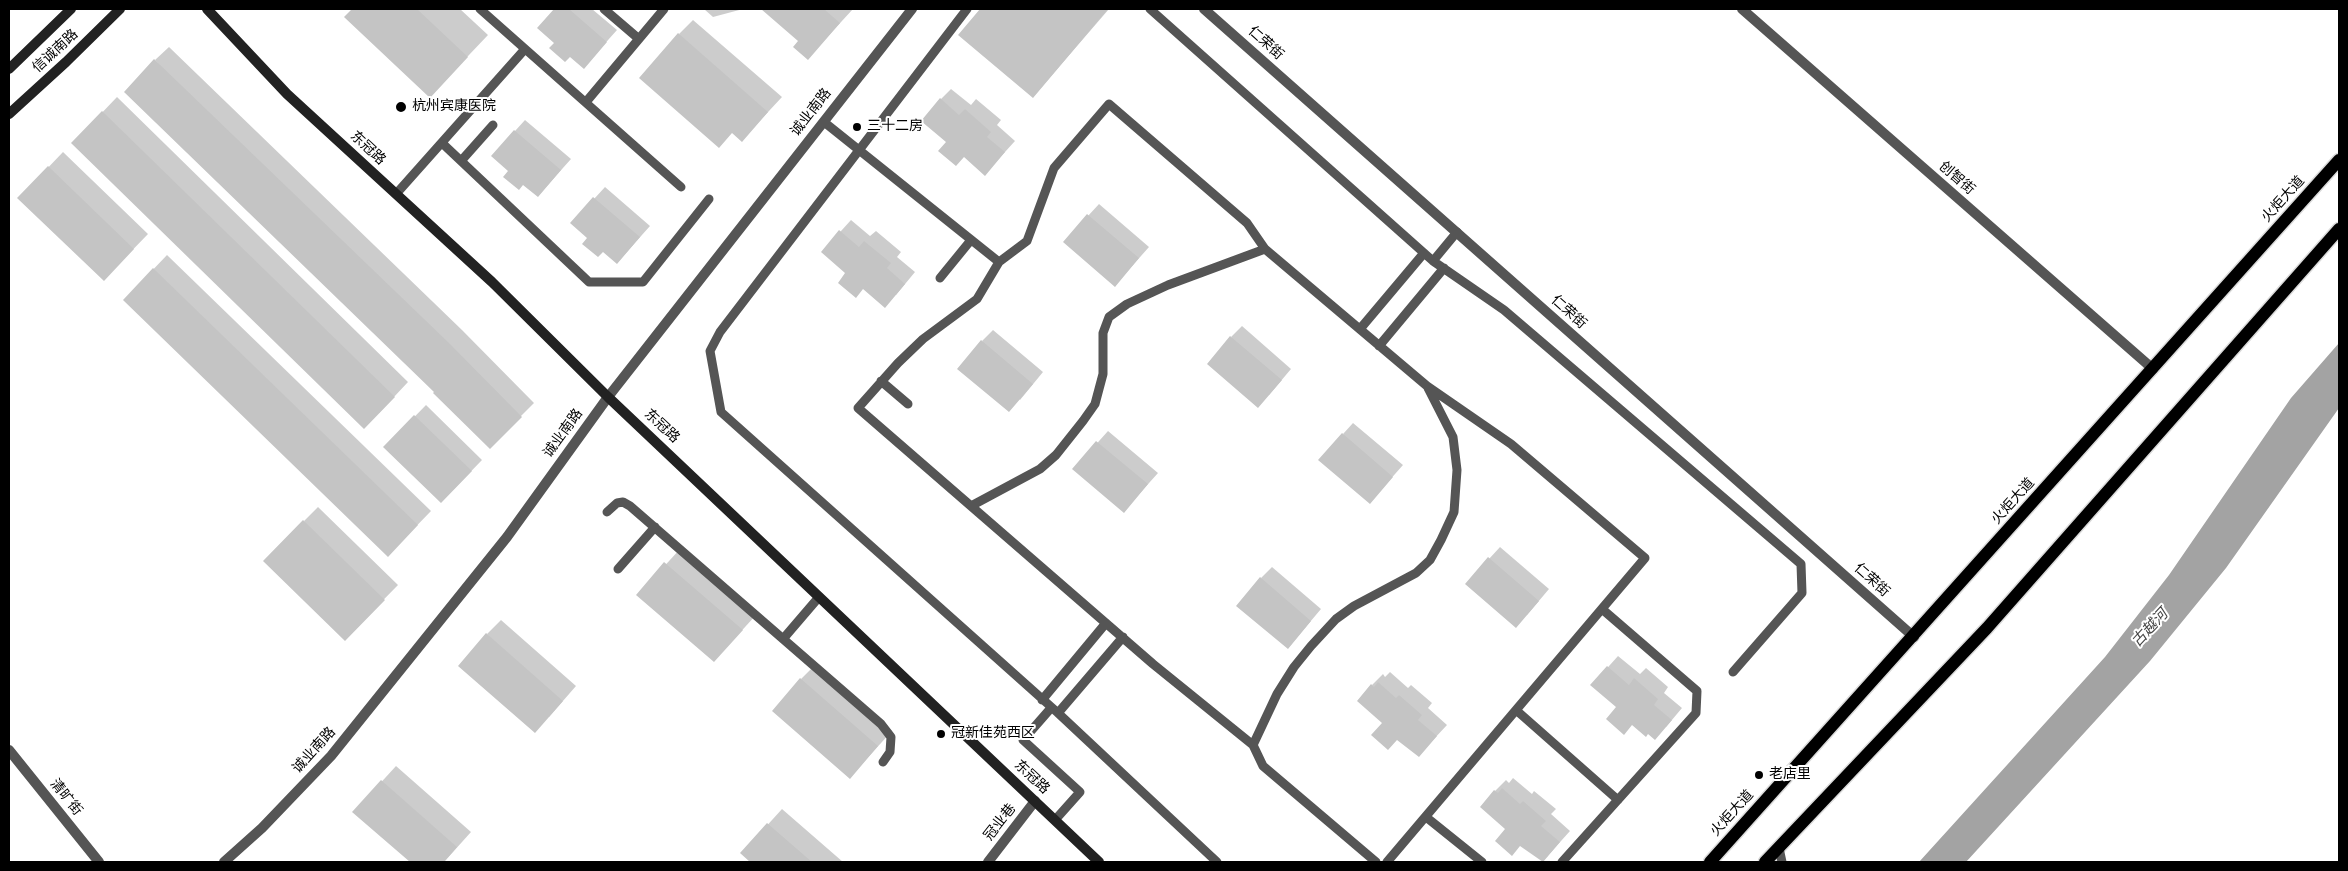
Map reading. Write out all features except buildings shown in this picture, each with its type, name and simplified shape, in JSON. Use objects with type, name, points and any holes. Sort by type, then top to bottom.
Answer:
[{"type":"main road","name":"信诚南路","points":[[9,69],[71,9]]},
{"type":"main road","name":"信诚南路","points":[[9,114],[120,9]]},
{"type":"main road","name":"东冠路","points":[[207,9],[286,94],[492,282],[608,397],[1099,862]]},
{"type":"main road","name":"火炬大道","points":[[1710,862],[1914,637],[2339,160]]},
{"type":"main road","points":[[1765,862],[1987,628],[2339,229]]},
{"type":"street","name":"诚业南路","points":[[224,862],[262,828],[331,756],[507,537],[608,397],[912,9]]},
{"type":"street","name":"仁荣街","points":[[1204,9],[1914,637]]},
{"type":"street","name":"创智街","points":[[1742,9],[2153,369]]},
{"type":"street","name":"清旷街","points":[[9,750],[99,862]]},
{"type":"street","name":"冠业巷","points":[[988,862],[1035,801]]},
{"type":"lane","points":[[480,9],[680,186]]},
{"type":"lane","points":[[604,9],[639,38]]},
{"type":"lane","points":[[586,102],[664,9]]},
{"type":"lane","points":[[967,9],[716,338],[710,351],[721,412],[1054,710],[1217,862]]},
{"type":"lane","points":[[1150,9],[1433,261],[1504,310],[1801,564],[1802,593],[1733,672]]},
{"type":"lane","points":[[396,194],[526,49]]},
{"type":"lane","points":[[1376,862],[1263,766],[1253,745],[1122,637],[858,408],[923,339],[978,299],[999,262],[1028,241],[1054,168],[1109,104],[1247,223],[1265,249],[1379,346],[1427,386],[1511,444],[1645,558],[1387,862]]},
{"type":"lane","points":[[824,122],[999,262]]},
{"type":"lane","points":[[461,161],[494,125]]},
{"type":"lane","points":[[442,143],[589,282],[643,282],[709,199]]},
{"type":"lane","points":[[1433,261],[1457,232]]},
{"type":"lane","points":[[940,278],[971,240]]},
{"type":"lane","points":[[971,506],[1040,469],[1056,455],[1083,422],[1095,404],[1104,374],[1103,332],[1110,317],[1127,304],[1168,285],[1265,249]]},
{"type":"lane","points":[[1360,329],[1424,252]]},
{"type":"lane","points":[[1379,346],[1444,268]]},
{"type":"lane","points":[[881,382],[908,404]]},
{"type":"lane","points":[[1253,745],[1277,694],[1294,667],[1311,646],[1336,619],[1354,606],[1416,573],[1430,560],[1441,540],[1454,512],[1457,470],[1453,437],[1427,386]]},
{"type":"lane","points":[[607,512],[613,504],[623,502],[655,527],[887,730],[891,737],[891,746],[883,762]]},
{"type":"lane","points":[[618,569],[655,527]]},
{"type":"lane","points":[[783,639],[820,597]]},
{"type":"lane","points":[[1562,862],[1696,713],[1697,692],[1602,609]]},
{"type":"lane","points":[[1042,700],[1106,623]]},
{"type":"lane","points":[[1055,820],[1080,792],[1023,740],[1054,710],[1122,637]]},
{"type":"lane","points":[[1516,710],[1618,800]]},
{"type":"lane","points":[[1426,816],[1482,862]]},
{"type":"lane","points":[[1779,848],[1782,862]]},
{"type":"water","name":"古越河","points":[[2339,343],[2339,408],[2226,568],[2150,661],[1966,862],[1919,862],[2105,657],[2169,575],[2291,398]]},
{"type":"place","name":"杭州宾康医院","points":[[401,107]]},
{"type":"place","name":"三十二房","points":[[857,127]]},
{"type":"place","name":"冠新佳苑西区","points":[[941,734]]},
{"type":"place","name":"老店里","points":[[1759,775]]}]
